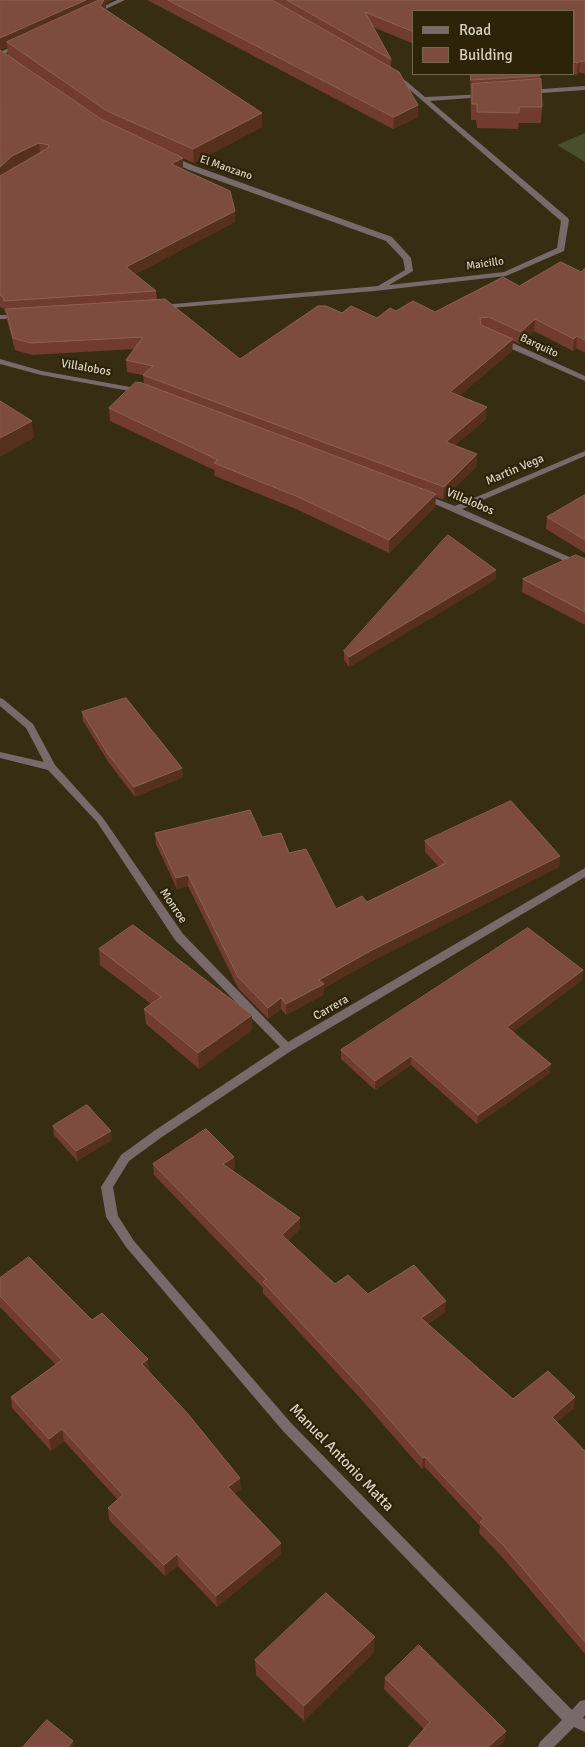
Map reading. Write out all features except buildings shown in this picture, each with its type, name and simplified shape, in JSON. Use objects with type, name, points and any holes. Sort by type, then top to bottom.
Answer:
[{"type":"street","points":[[87,15],[122,0]]},
{"type":"street","points":[[8,61],[0,54],[26,42]]},
{"type":"street","name":"Maicillo","points":[[156,307],[375,289],[506,274],[561,249],[565,220],[404,82],[387,73]]},
{"type":"street","points":[[518,93],[585,88]]},
{"type":"street","points":[[423,99],[490,94]]},
{"type":"street","name":"El Manzano","points":[[166,156],[192,168],[389,239],[407,258],[409,271],[375,289]]},
{"type":"street","points":[[0,317],[30,316]]},
{"type":"street","name":"Barquito","points":[[492,337],[585,379]]},
{"type":"street","name":"Villalobos","points":[[0,361],[41,373],[108,384],[154,395]]},
{"type":"street","name":"Martin Vega","points":[[455,509],[585,453]]},
{"type":"street","name":"Villalobos","points":[[418,495],[455,509],[585,567]]},
{"type":"street","name":"Monroe","points":[[0,701],[30,726],[51,767],[100,820],[179,937],[287,1048]]},
{"type":"street","points":[[0,754],[51,767]]},
{"type":"street","name":"Carrera","points":[[107,1187],[125,1158],[287,1048],[585,872]]},
{"type":"street","name":"Manuel Antonio Matta","points":[[107,1187],[112,1217],[130,1244],[287,1427],[572,1718],[585,1726]]},
{"type":"street","points":[[545,1747],[585,1706]]},
{"type":"green space","points":[[585,133],[585,162],[557,145]]}]
